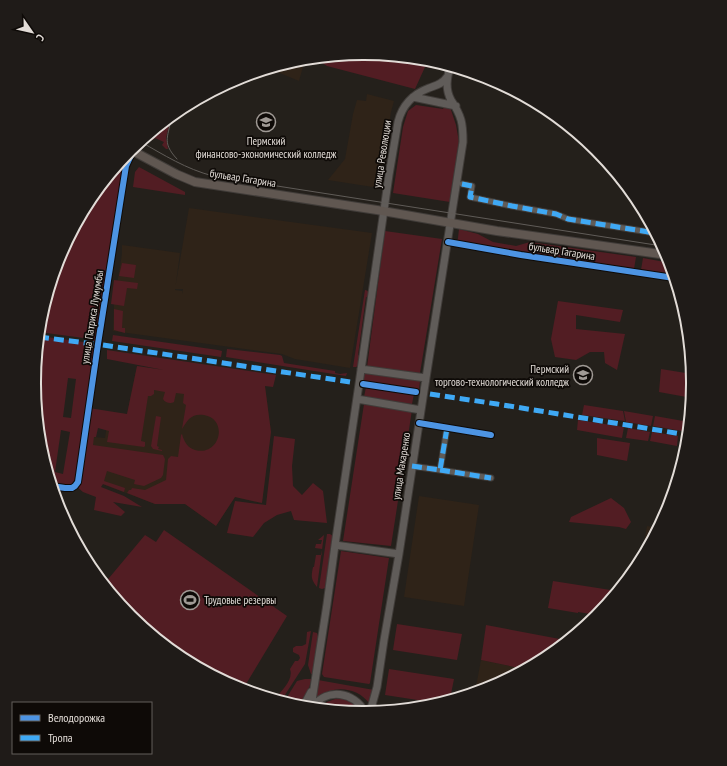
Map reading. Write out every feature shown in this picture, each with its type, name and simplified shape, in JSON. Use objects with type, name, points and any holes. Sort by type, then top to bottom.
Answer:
[{"type":"main road","points":[[448,72],[447,77],[448,94],[456,106],[462,120],[464,142],[450,222]]},
{"type":"main road","name":"улица Революции","points":[[384,212],[400,114],[405,105],[413,97],[420,92],[444,82],[447,77]]},
{"type":"main road","points":[[413,97],[456,106]]},
{"type":"main road","name":"бульвар Гагарина","points":[[137,153],[176,174],[195,182],[450,222],[497,231],[659,254]]},
{"type":"main road","points":[[312,701],[334,545],[384,212]]},
{"type":"main road","name":"улица Макаренко","points":[[372,706],[377,687],[399,554],[450,222]]},
{"type":"main road","points":[[361,369],[426,378]]},
{"type":"main road","points":[[357,399],[421,410]]},
{"type":"main road","points":[[334,545],[399,554]]},
{"type":"main road","points":[[306,700],[314,682]]},
{"type":"main road","points":[[374,706],[377,687]]},
{"type":"main road","points":[[317,702],[331,695],[340,694],[356,700],[361,706]]},
{"type":"street","name":"улица Патриса Лумумбы","points":[[58,487],[72,488],[78,482],[126,166]]},
{"type":"street","points":[[462,184],[472,186],[470,198],[556,214],[568,219],[649,232]]},
{"type":"street","name":"бульвар Гагарина","points":[[448,242],[521,255],[668,277]]},
{"type":"street","points":[[419,423],[492,435]]},
{"type":"street","points":[[440,470],[447,428]]},
{"type":"street","points":[[412,466],[491,478]]},
{"type":"shaded area","points":[[364,60],[406,63],[428,67],[425,67],[415,89],[327,66],[322,63]]},
{"type":"shaded area","points":[[303,67],[299,81],[277,72]]},
{"type":"shaded area","points":[[367,94],[394,101],[380,181],[373,187],[328,180],[345,159],[357,100],[366,101]]},
{"type":"shaded area","points":[[416,105],[443,109],[444,107],[450,107],[456,125],[459,142],[450,202],[393,193],[403,127],[408,111]]},
{"type":"shaded area","points":[[169,126],[166,138],[168,149],[162,145],[164,142],[155,138],[153,140]]},
{"type":"shaded area","points":[[125,166],[98,342],[91,339],[45,333],[47,320],[58,279],[74,240],[95,204]]},
{"type":"shaded area","points":[[139,167],[185,192],[185,195],[133,187],[135,172]]},
{"type":"shaded area","points":[[189,208],[372,233],[350,368],[295,359],[282,354],[113,331],[114,303],[122,254],[122,245],[180,253],[176,285]],"holes":[[[175,289],[183,289],[182,294],[182,291]]]},
{"type":"shaded area","points":[[459,229],[478,234],[493,242],[516,246],[530,242],[636,257],[634,269],[457,241]]},
{"type":"shaded area","points":[[385,231],[442,239],[420,373],[367,367]]},
{"type":"shaded area","points":[[643,258],[662,261],[667,273],[641,270]]},
{"type":"shaded area","points":[[122,263],[136,265],[134,278],[119,276]]},
{"type":"shaded area","points":[[114,280],[138,283],[137,289],[127,288],[124,306],[111,304]]},
{"type":"shaded area","points":[[365,290],[368,291],[369,294],[368,298],[366,297],[358,355],[360,356],[358,366],[353,367]]},
{"type":"shaded area","points":[[558,301],[623,310],[620,322],[576,315],[576,329],[625,334],[617,370],[605,363],[604,352],[590,352],[576,360],[555,357],[551,339]]},
{"type":"shaded area","points":[[114,309],[123,311],[122,328],[125,328],[125,333],[114,330]]},
{"type":"shaded area","points":[[113,335],[218,350],[222,351],[221,357],[112,341]]},
{"type":"shaded area","points":[[45,337],[98,344],[89,408],[127,414],[137,366],[164,370],[107,359],[107,350],[276,375],[273,387],[265,386],[271,432],[262,503],[235,497],[216,526],[185,504],[155,504],[127,493],[132,488],[145,490],[166,480],[168,459],[171,456],[178,457],[182,434],[185,442],[190,448],[204,451],[215,443],[218,437],[219,430],[217,423],[212,418],[204,415],[192,417],[182,429],[186,405],[183,403],[184,394],[176,393],[174,402],[170,403],[163,399],[165,392],[154,390],[154,394],[148,396],[141,441],[145,442],[144,447],[107,442],[109,431],[98,428],[96,437],[94,437],[93,445],[163,455],[165,459],[163,475],[161,478],[144,486],[134,484],[135,480],[107,471],[104,481],[125,488],[124,492],[103,484],[101,487],[124,496],[142,507],[113,502],[125,512],[121,516],[94,510],[96,497],[83,492],[76,486],[58,486],[47,446],[41,383]],"holes":[[[68,378],[76,379],[71,418],[63,417]],[[61,430],[70,432],[63,474],[55,472]]]},
{"type":"shaded area","points":[[227,349],[280,355],[282,356],[284,363],[335,371],[335,373],[340,374],[347,373],[346,376],[226,357]]},
{"type":"shaded area","points":[[137,366],[265,386],[271,432],[262,503],[235,497],[216,526],[185,504],[155,504],[97,482],[91,452],[94,437],[105,438],[109,412],[127,414]]},
{"type":"shaded area","points":[[661,369],[686,373],[685,397],[659,392]]},
{"type":"shaded area","points":[[365,372],[420,381],[419,390],[363,381]]},
{"type":"shaded area","points":[[366,387],[414,394],[412,404],[364,397]]},
{"type":"shaded area","points":[[364,404],[412,410],[391,546],[343,541]]},
{"type":"shaded area","points":[[584,405],[623,411],[625,421],[582,415]]},
{"type":"shaded area","points":[[624,411],[653,416],[651,426],[626,422]]},
{"type":"shaded area","points":[[156,416],[161,417],[157,446],[159,447],[158,449],[162,451],[153,449],[151,446]]},
{"type":"shaded area","points":[[655,416],[683,421],[682,431],[653,426]]},
{"type":"shaded area","points":[[578,420],[624,427],[622,438],[577,430]]},
{"type":"shaded area","points":[[628,428],[650,432],[648,441],[626,438]]},
{"type":"shaded area","points":[[652,432],[678,436],[677,446],[650,441]]},
{"type":"shaded area","points":[[274,436],[295,439],[292,466],[293,486],[302,495],[313,483],[323,491],[327,523],[294,520],[291,511],[277,515],[264,523],[253,537],[227,533],[235,501],[266,505]]},
{"type":"shaded area","points":[[597,438],[630,443],[627,461],[597,455]]},
{"type":"shaded area","points":[[419,496],[479,505],[464,606],[404,597]]},
{"type":"shaded area","points":[[611,498],[624,508],[631,522],[626,529],[569,522],[571,517]]},
{"type":"shaded area","points":[[647,526],[652,527],[644,542]]},
{"type":"shaded area","name":"Трудовые резервы","points":[[164,530],[287,616],[246,683],[202,662],[167,639],[135,611],[108,579],[145,535],[156,542]]},
{"type":"shaded area","points":[[327,534],[333,536],[325,588],[322,589],[319,588]]},
{"type":"shaded area","points":[[324,535],[322,550],[315,548],[316,544],[321,544],[322,540],[318,540]]},
{"type":"shaded area","points":[[341,551],[389,558],[369,684],[324,677],[322,674]]},
{"type":"shaded area","points":[[316,555],[321,555],[317,587],[312,578],[312,573]]},
{"type":"shaded area","points":[[553,581],[611,590],[589,614],[548,608]]},
{"type":"shaded area","points":[[397,624],[462,634],[457,660],[393,650]]},
{"type":"shaded area","points":[[486,625],[560,639],[515,667],[481,660]]},
{"type":"shaded area","points":[[311,631],[305,664],[284,696],[279,695],[289,681],[291,673],[290,669],[295,661],[298,661],[300,658],[299,655],[293,652],[293,648],[306,644],[307,632]]},
{"type":"shaded area","points":[[313,632],[317,633],[318,637],[313,674],[311,674],[308,665]]},
{"type":"shaded area","points":[[481,660],[515,667],[487,681],[476,685]]},
{"type":"shaded area","points":[[389,669],[454,679],[451,694],[447,695],[419,700],[385,695]]},
{"type":"shaded area","points":[[312,679],[305,700],[287,696],[297,681]]},
{"type":"shaded area","points":[[318,680],[374,690],[369,703],[360,694],[342,689],[329,691],[321,695],[316,700]]},
{"type":"shaded area","points":[[335,699],[345,699],[352,701],[357,706],[325,703]]},
{"type":"tram line","points":[[170,125],[167,143],[177,159]]},
{"type":"tram line","points":[[146,145],[184,166],[213,176],[655,245]]},
{"type":"marked path","points":[[462,184],[472,186],[470,197],[556,214],[568,219],[649,232]]},
{"type":"marked path","points":[[44,338],[94,344]]},
{"type":"marked path","points":[[103,345],[350,382]]},
{"type":"marked path","points":[[430,394],[682,434]]},
{"type":"marked path","points":[[412,466],[440,470],[447,428]]},
{"type":"marked path","points":[[440,470],[491,478]]},
{"type":"cycle path","points":[[58,487],[72,488],[78,482],[98,344],[127,163]]},
{"type":"cycle path","points":[[448,242],[521,255],[668,277]]},
{"type":"cycle path","points":[[363,384],[416,392]]},
{"type":"cycle path","points":[[419,423],[491,435]]},
{"type":"place","name":"Пермский финансово-экономический колледж","points":[[266,122]]},
{"type":"place","name":"Пермский торгово-технологический колледж","points":[[583,375]]},
{"type":"place","name":"Трудовые резервы","points":[[190,600]]}]
